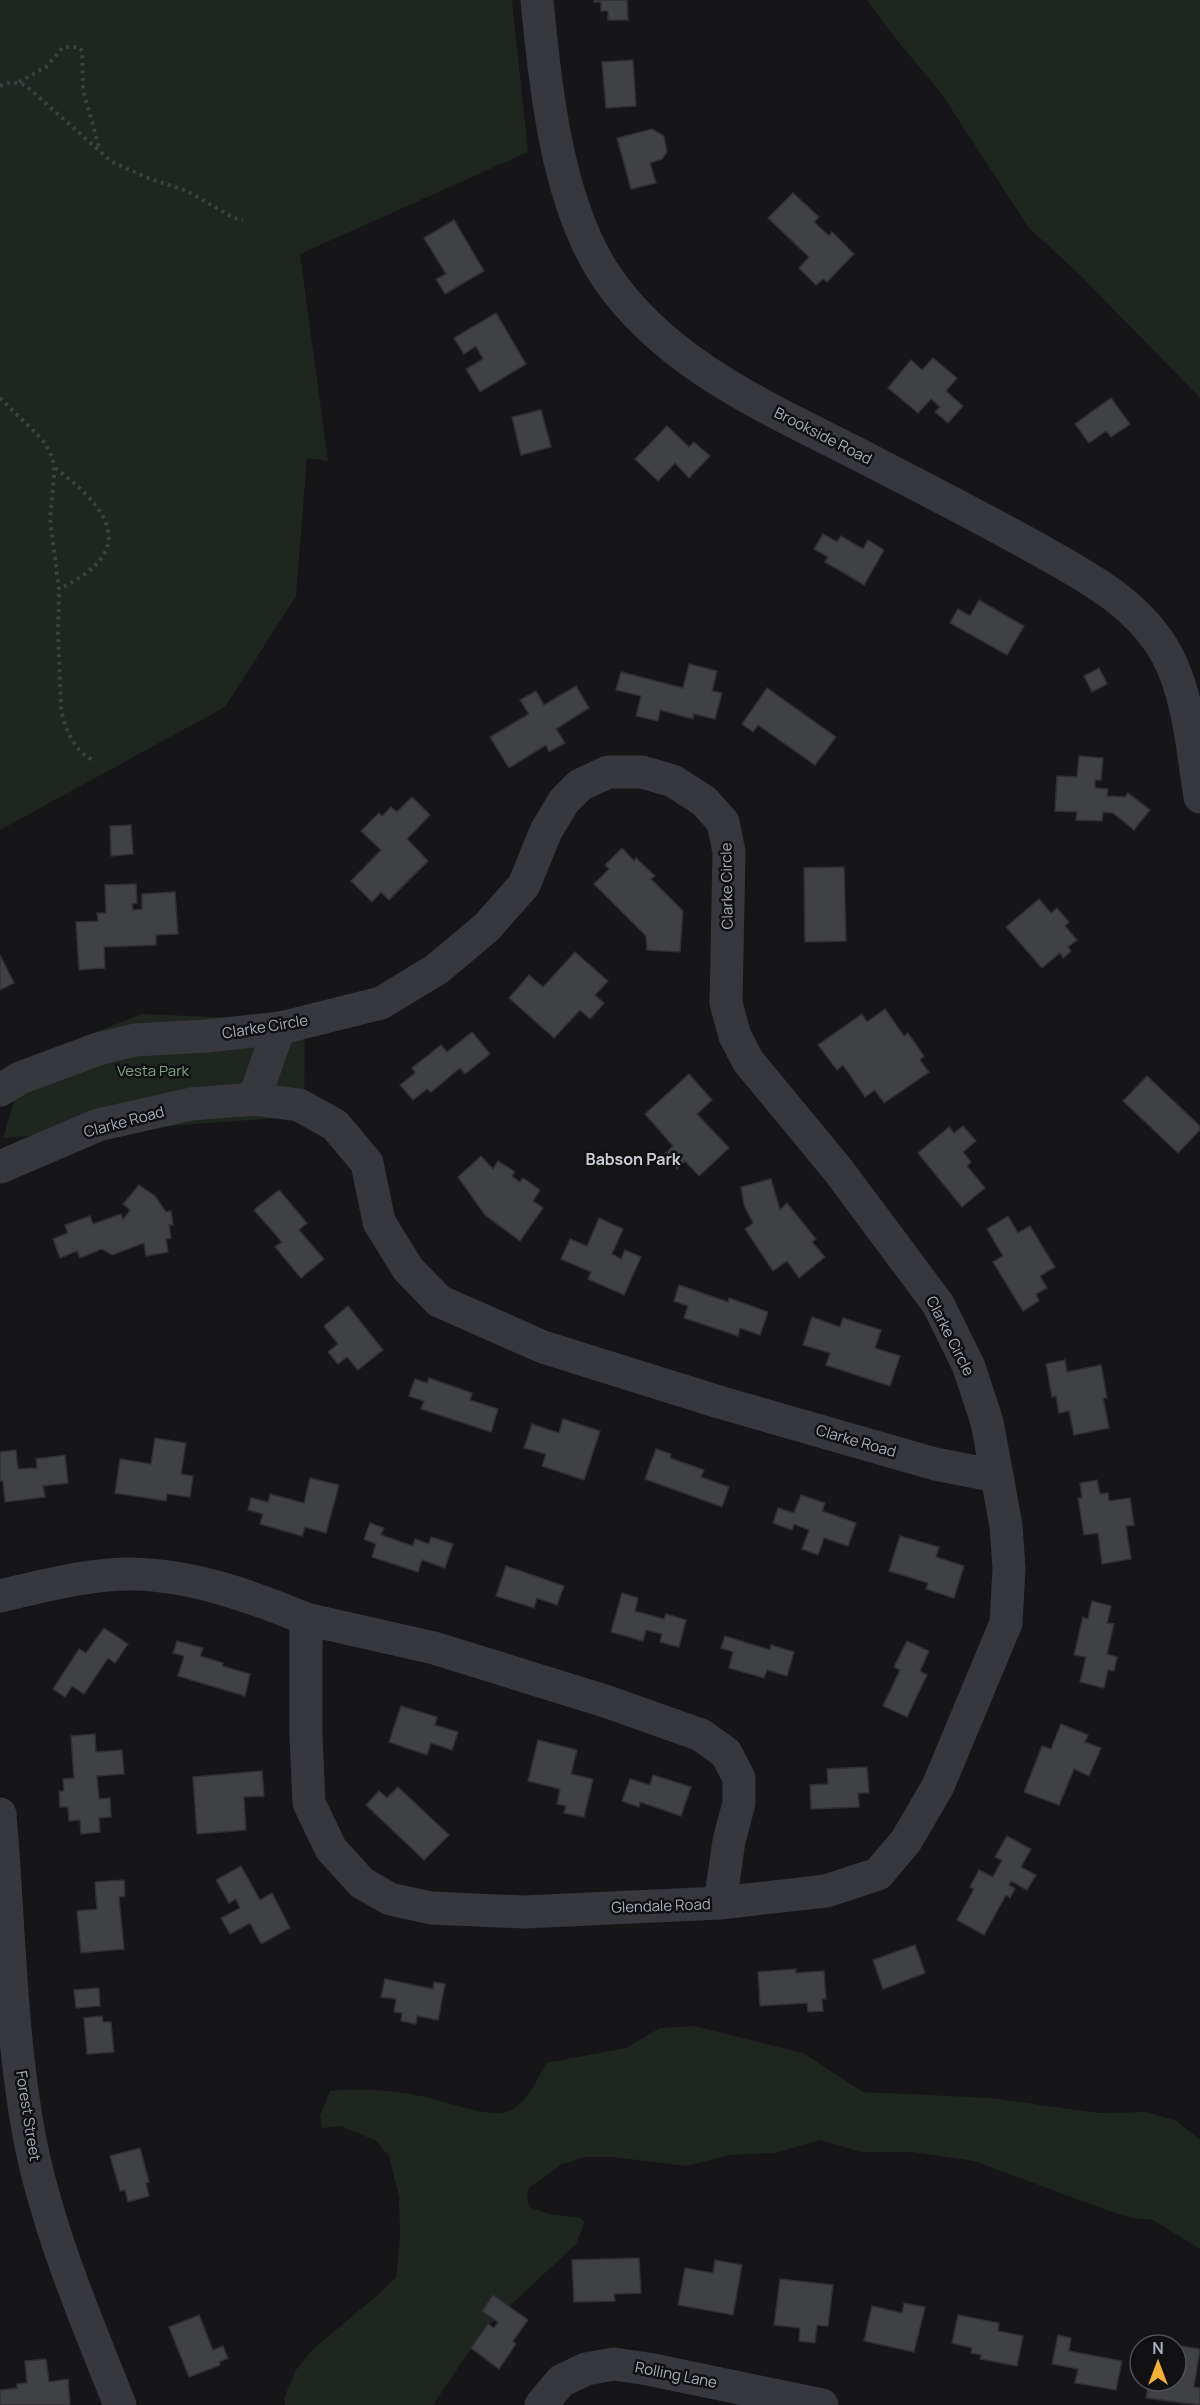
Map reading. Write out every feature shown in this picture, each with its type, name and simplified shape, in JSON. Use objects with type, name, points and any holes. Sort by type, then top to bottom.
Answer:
[{"type":"street","name":"Brookside Road","points":[[537,0],[552,122],[572,199],[585,239],[606,276],[635,314],[664,341],[741,393],[970,512],[1089,578],[1119,600],[1146,624],[1168,656],[1180,689],[1191,734],[1200,798]]},
{"type":"street","name":"Clarke Circle","points":[[0,1090],[20,1078],[116,1044],[135,1040],[207,1036],[279,1028],[381,1003],[437,969],[487,927],[524,885],[546,831],[564,801],[580,785],[608,772],[642,772],[673,781],[704,801],[723,822],[729,852],[726,1003],[735,1036],[748,1061],[838,1170],[938,1304],[969,1367],[987,1422],[997,1476]]},
{"type":"street","points":[[254,1099],[279,1028]]},
{"type":"street","name":"Clarke Road","points":[[0,1167],[98,1125],[191,1104],[254,1099],[299,1105],[335,1125],[367,1163],[379,1222],[408,1269],[439,1301],[554,1351],[719,1402],[935,1464],[997,1476]]},
{"type":"street","points":[[720,1904],[826,1891],[879,1874],[906,1841],[938,1786],[1006,1623],[1009,1568],[1006,1526],[997,1476]]},
{"type":"street","name":"Glendale Road","points":[[0,1596],[78,1578],[133,1574],[191,1581],[256,1598],[306,1618],[434,1648],[608,1702],[701,1735],[726,1753],[738,1778],[738,1803],[729,1841],[720,1904],[524,1912],[430,1908],[390,1899],[362,1882],[331,1849],[309,1803],[306,1736],[306,1618]]},
{"type":"street","name":"Forest Street","points":[[0,1814],[16,2024],[29,2134],[39,2182],[56,2238],[79,2304],[120,2405]]},
{"type":"street","name":"Rolling Lane","points":[[541,2405],[561,2381],[586,2369],[614,2364],[822,2405]]},
{"type":"path","points":[[0,86],[19,82],[46,67],[63,47],[79,47],[82,51],[83,90],[100,151]]},
{"type":"path","points":[[19,82],[32,90],[112,162],[187,191],[234,218],[243,220]]},
{"type":"path","points":[[0,398],[45,443],[53,459],[50,519],[59,589],[58,633],[63,718],[78,748],[94,760]]},
{"type":"path","points":[[54,468],[89,496],[98,507],[110,533],[102,559],[86,574],[59,589]]},
{"type":"green space","points":[[0,0],[512,0],[528,152],[300,254],[328,461],[307,458],[296,596],[225,707],[0,830]]},
{"type":"green space","points":[[867,0],[1200,0],[1200,398],[1079,274],[1029,228],[941,93]]},
{"type":"green space","name":"Vesta Park","points":[[142,1014],[305,1021],[304,1116],[3,1138],[26,1059]]},
{"type":"green space","points":[[695,2026],[803,2053],[863,2092],[991,2098],[1099,2113],[1146,2112],[1177,2121],[1200,2140],[1200,2249],[1153,2220],[1132,2218],[1112,2212],[974,2161],[913,2152],[861,2152],[820,2140],[775,2153],[730,2155],[687,2166],[613,2157],[585,2157],[562,2164],[529,2188],[527,2195],[529,2207],[549,2214],[581,2218],[585,2222],[576,2244],[482,2332],[433,2405],[285,2405],[284,2398],[296,2370],[312,2350],[396,2277],[400,2238],[399,2197],[389,2156],[376,2141],[341,2126],[322,2128],[320,2116],[330,2091],[398,2092],[477,2111],[506,2112],[525,2098],[546,2063],[626,2048],[660,2028]]},
{"type":"building","points":[[594,0],[627,0],[628,20],[608,20],[608,11],[601,11],[601,2],[594,2]]},
{"type":"building","points":[[633,60],[636,106],[606,108],[602,62]]},
{"type":"building","points":[[652,129],[664,136],[667,152],[662,159],[650,163],[656,183],[631,189],[617,138]]},
{"type":"building","points":[[793,193],[819,217],[814,222],[829,236],[832,232],[854,254],[827,282],[823,279],[816,285],[799,268],[809,257],[768,218]]},
{"type":"building","points":[[454,220],[484,271],[445,294],[436,279],[446,274],[424,238]]},
{"type":"building","points":[[496,313],[526,364],[480,392],[466,369],[483,359],[476,346],[464,354],[454,338]]},
{"type":"building","points":[[933,358],[957,378],[946,391],[963,406],[948,423],[935,412],[940,407],[931,399],[918,413],[888,388],[911,360],[922,370]]},
{"type":"building","points":[[1111,398],[1130,424],[1111,437],[1106,431],[1089,443],[1075,424]]},
{"type":"building","points":[[541,410],[551,447],[521,455],[512,417]]},
{"type":"building","points":[[667,426],[689,447],[694,442],[710,456],[689,478],[675,463],[658,481],[635,459]]},
{"type":"building","points":[[823,534],[837,542],[841,536],[863,549],[868,540],[884,550],[864,585],[825,562],[828,557],[814,549]]},
{"type":"building","points":[[979,600],[1024,626],[1007,655],[950,623],[958,609],[970,616]]},
{"type":"building","points":[[689,664],[717,671],[712,691],[722,693],[715,719],[694,714],[693,719],[660,710],[658,721],[636,716],[641,696],[616,690],[621,672],[683,688]]},
{"type":"building","points":[[1099,668],[1107,684],[1092,692],[1084,676]]},
{"type":"building","points":[[576,686],[589,708],[556,729],[565,743],[549,752],[546,745],[509,768],[490,737],[529,714],[520,700],[536,691],[544,705]]},
{"type":"building","points":[[767,688],[836,737],[815,765],[758,725],[753,732],[742,724]]},
{"type":"building","points":[[1079,756],[1103,758],[1101,780],[1095,780],[1095,788],[1108,789],[1107,796],[1125,797],[1128,793],[1150,810],[1134,830],[1113,813],[1103,812],[1102,821],[1076,820],[1077,812],[1055,811],[1057,776],[1077,777]]},
{"type":"building","points":[[412,797],[430,815],[407,839],[428,861],[389,900],[381,892],[372,902],[351,881],[381,850],[361,831],[379,813],[382,816],[391,807],[397,812]]},
{"type":"building","points":[[131,825],[133,854],[111,856],[110,826]]},
{"type":"building","points":[[622,848],[634,861],[636,858],[655,876],[651,879],[683,911],[680,952],[647,950],[646,936],[594,884],[609,869],[605,865]]},
{"type":"building","points":[[844,867],[846,941],[805,942],[804,868]]},
{"type":"building","points":[[136,884],[137,903],[132,904],[133,910],[142,909],[142,894],[175,892],[178,934],[156,935],[156,945],[104,947],[105,968],[79,970],[76,922],[98,921],[97,913],[106,913],[105,885]]},
{"type":"building","points":[[1039,899],[1051,913],[1057,908],[1069,922],[1065,926],[1077,940],[1068,947],[1071,951],[1063,958],[1060,953],[1042,968],[1006,927]]},
{"type":"building","points":[[575,952],[608,981],[595,995],[604,1003],[590,1019],[580,1010],[554,1038],[509,998],[529,975],[543,987]]},
{"type":"building","points":[[0,955],[14,983],[0,990]]},
{"type":"building","points":[[885,1009],[904,1036],[908,1033],[924,1056],[920,1060],[929,1072],[884,1103],[875,1090],[865,1097],[843,1065],[837,1070],[818,1045],[862,1014],[867,1022]]},
{"type":"building","points":[[472,1032],[490,1054],[465,1074],[460,1068],[431,1092],[427,1089],[413,1100],[400,1085],[415,1073],[412,1068],[441,1045],[447,1052]]},
{"type":"building","points":[[689,1074],[712,1100],[697,1114],[729,1148],[699,1176],[685,1161],[677,1169],[664,1155],[673,1146],[645,1114]]},
{"type":"building","points":[[1147,1076],[1200,1126],[1200,1130],[1178,1153],[1123,1101]]},
{"type":"building","points":[[963,1126],[976,1141],[963,1152],[971,1162],[967,1166],[985,1188],[962,1207],[918,1153],[949,1127],[954,1133]]},
{"type":"building","points":[[481,1156],[493,1169],[498,1161],[515,1172],[512,1176],[520,1182],[523,1178],[540,1190],[533,1201],[543,1208],[520,1241],[485,1215],[458,1177]]},
{"type":"building","points":[[771,1179],[780,1210],[787,1203],[816,1239],[812,1242],[825,1257],[799,1278],[787,1261],[773,1271],[745,1229],[753,1223],[744,1205],[741,1187]]},
{"type":"building","points":[[139,1185],[155,1196],[166,1212],[171,1211],[173,1225],[169,1225],[171,1238],[166,1239],[168,1252],[146,1256],[144,1243],[112,1255],[102,1249],[80,1258],[77,1251],[60,1258],[53,1239],[68,1233],[65,1225],[90,1216],[93,1224],[121,1214],[123,1220],[130,1210],[123,1204]]},
{"type":"building","points":[[279,1190],[307,1223],[299,1230],[324,1259],[301,1278],[275,1247],[282,1242],[254,1210]]},
{"type":"building","points":[[1008,1216],[1018,1233],[1030,1226],[1055,1267],[1040,1276],[1047,1288],[1036,1294],[1039,1301],[1023,1311],[993,1262],[1003,1256],[987,1229]]},
{"type":"building","points":[[599,1218],[623,1229],[612,1254],[621,1259],[625,1250],[641,1257],[624,1295],[588,1279],[591,1272],[561,1259],[570,1239],[587,1246]]},
{"type":"building","points":[[679,1285],[728,1302],[729,1298],[768,1312],[760,1335],[740,1328],[738,1336],[684,1318],[688,1306],[674,1301]]},
{"type":"building","points":[[348,1306],[383,1350],[358,1370],[347,1357],[338,1364],[328,1352],[338,1344],[324,1326]]},
{"type":"building","points":[[812,1317],[840,1327],[843,1318],[881,1330],[875,1348],[900,1356],[890,1386],[826,1365],[830,1353],[803,1345]]},
{"type":"building","points":[[1065,1360],[1067,1372],[1101,1365],[1107,1398],[1103,1398],[1109,1428],[1074,1435],[1069,1411],[1059,1413],[1056,1396],[1052,1397],[1046,1364]]},
{"type":"building","points":[[429,1378],[472,1393],[470,1400],[498,1409],[491,1432],[421,1409],[424,1401],[409,1396],[415,1379],[427,1383]]},
{"type":"building","points":[[563,1419],[600,1431],[584,1480],[542,1466],[546,1454],[524,1448],[532,1424],[559,1433]]},
{"type":"building","points":[[155,1438],[186,1443],[181,1474],[193,1476],[190,1497],[167,1494],[166,1501],[115,1493],[120,1459],[151,1464]]},
{"type":"building","points":[[656,1449],[671,1454],[670,1458],[704,1470],[701,1477],[729,1487],[722,1507],[645,1479]]},
{"type":"building","points":[[16,1450],[18,1469],[37,1468],[36,1459],[65,1455],[68,1483],[43,1486],[45,1497],[5,1502],[3,1481],[0,1481],[0,1452]]},
{"type":"building","points":[[310,1478],[339,1485],[326,1533],[305,1527],[302,1536],[260,1524],[263,1514],[248,1510],[251,1498],[268,1502],[270,1494],[304,1503]]},
{"type":"building","points":[[1097,1480],[1100,1494],[1108,1493],[1109,1501],[1130,1498],[1134,1525],[1126,1526],[1131,1559],[1102,1564],[1098,1533],[1084,1535],[1078,1498],[1082,1498],[1080,1483]]},
{"type":"building","points":[[801,1495],[825,1503],[822,1511],[856,1523],[848,1546],[824,1538],[818,1555],[802,1549],[809,1530],[794,1524],[792,1530],[773,1523],[778,1508],[794,1513]]},
{"type":"building","points":[[370,1523],[384,1528],[381,1535],[413,1546],[415,1539],[429,1544],[431,1537],[453,1544],[445,1568],[422,1560],[418,1572],[372,1557],[376,1544],[364,1539]]},
{"type":"building","points":[[900,1536],[939,1547],[936,1557],[964,1566],[954,1598],[926,1589],[928,1583],[889,1571]]},
{"type":"building","points":[[506,1566],[564,1586],[557,1605],[537,1598],[534,1608],[496,1596]]},
{"type":"building","points":[[622,1593],[638,1598],[635,1611],[664,1619],[666,1614],[686,1620],[679,1647],[660,1642],[662,1634],[646,1630],[643,1641],[611,1632]]},
{"type":"building","points":[[1092,1601],[1111,1606],[1107,1623],[1114,1624],[1107,1654],[1117,1657],[1114,1671],[1108,1670],[1104,1688],[1080,1682],[1086,1657],[1074,1655],[1083,1617],[1088,1619]]},
{"type":"building","points":[[104,1628],[128,1644],[115,1663],[108,1658],[84,1694],[72,1686],[65,1697],[53,1689],[79,1649],[86,1653]]},
{"type":"building","points":[[725,1636],[770,1650],[771,1645],[794,1652],[787,1676],[767,1670],[764,1678],[729,1668],[733,1652],[721,1648]]},
{"type":"building","points":[[177,1641],[203,1648],[200,1656],[223,1663],[222,1666],[250,1674],[245,1696],[178,1676],[184,1656],[173,1653]]},
{"type":"building","points":[[907,1641],[929,1651],[920,1671],[927,1675],[907,1717],[883,1706],[900,1670],[894,1667]]},
{"type":"building","points":[[401,1706],[437,1717],[435,1725],[458,1732],[452,1750],[431,1743],[427,1755],[389,1742]]},
{"type":"building","points":[[1061,1724],[1088,1735],[1085,1742],[1101,1748],[1089,1776],[1074,1769],[1059,1805],[1024,1792],[1042,1746],[1051,1749]]},
{"type":"building","points":[[95,1734],[96,1752],[122,1750],[124,1774],[97,1776],[99,1799],[110,1798],[111,1817],[99,1818],[100,1832],[81,1834],[80,1820],[69,1821],[68,1807],[60,1807],[59,1791],[64,1791],[63,1779],[74,1778],[71,1736]]},
{"type":"building","points":[[538,1740],[577,1750],[571,1774],[593,1779],[584,1817],[564,1813],[566,1806],[557,1804],[560,1789],[528,1781]]},
{"type":"building","points":[[867,1767],[869,1793],[858,1793],[859,1807],[811,1809],[810,1785],[828,1784],[827,1769]]},
{"type":"building","points":[[262,1771],[264,1796],[244,1797],[246,1830],[197,1834],[193,1777]]},
{"type":"building","points":[[653,1775],[691,1787],[681,1816],[640,1802],[639,1807],[622,1801],[630,1779],[650,1785]]},
{"type":"building","points":[[398,1787],[449,1835],[424,1860],[366,1805],[379,1791],[387,1798]]},
{"type":"building","points":[[1007,1836],[1031,1849],[1021,1867],[1036,1875],[1027,1890],[1011,1881],[1009,1885],[1015,1889],[1010,1898],[1006,1895],[984,1935],[957,1920],[974,1889],[970,1887],[979,1870],[993,1877],[1002,1860],[995,1857]]},
{"type":"building","points":[[241,1866],[260,1900],[272,1893],[290,1928],[261,1944],[250,1923],[230,1934],[221,1918],[240,1908],[236,1899],[229,1903],[216,1880]]},
{"type":"building","points":[[124,1880],[125,1896],[119,1897],[124,1949],[81,1953],[77,1911],[97,1909],[95,1882]]},
{"type":"building","points":[[915,1945],[925,1973],[883,1989],[873,1960]]},
{"type":"building","points":[[796,1969],[796,1973],[824,1971],[826,1999],[822,1999],[823,2011],[808,2012],[807,2003],[760,2006],[758,1972]]},
{"type":"building","points":[[385,1979],[433,1989],[434,1982],[445,1984],[438,2020],[417,2016],[416,2024],[401,2021],[402,2013],[394,2012],[396,1999],[381,1997]]},
{"type":"building","points":[[99,1988],[100,2006],[76,2008],[74,1990]]},
{"type":"building","points":[[102,2016],[103,2022],[111,2022],[114,2052],[87,2054],[84,2018]]},
{"type":"building","points":[[140,2148],[149,2182],[146,2183],[149,2196],[128,2202],[125,2190],[120,2191],[110,2156]]},
{"type":"building","points":[[639,2258],[641,2293],[614,2294],[615,2301],[574,2302],[572,2260]]},
{"type":"building","points":[[715,2260],[742,2265],[733,2315],[678,2305],[685,2268],[713,2273]]},
{"type":"building","points":[[780,2279],[833,2285],[828,2326],[817,2325],[815,2343],[799,2341],[800,2328],[774,2325]]},
{"type":"building","points":[[493,2295],[528,2320],[513,2341],[516,2344],[499,2369],[471,2348],[488,2324],[494,2328],[498,2322],[482,2311]]},
{"type":"building","points":[[904,2303],[925,2307],[914,2352],[864,2341],[872,2306],[902,2313]]},
{"type":"building","points":[[199,2315],[213,2350],[223,2346],[228,2358],[219,2362],[220,2365],[189,2377],[169,2327]]},
{"type":"building","points":[[958,2315],[999,2323],[998,2331],[1023,2336],[1017,2366],[980,2359],[981,2355],[971,2353],[972,2348],[952,2343]]},
{"type":"building","points":[[1058,2335],[1071,2338],[1069,2351],[1122,2361],[1116,2390],[1075,2383],[1078,2369],[1052,2364]]},
{"type":"building","points":[[1188,2347],[1200,2349],[1194,2387],[1200,2388],[1200,2405],[1146,2398],[1147,2393],[1188,2393]]},
{"type":"building","points":[[46,2359],[49,2382],[68,2379],[70,2405],[0,2405],[0,2390],[17,2388],[17,2384],[27,2383],[25,2361]]},
{"type":"district","name":"Babson Park","points":[[633,1159]]}]
